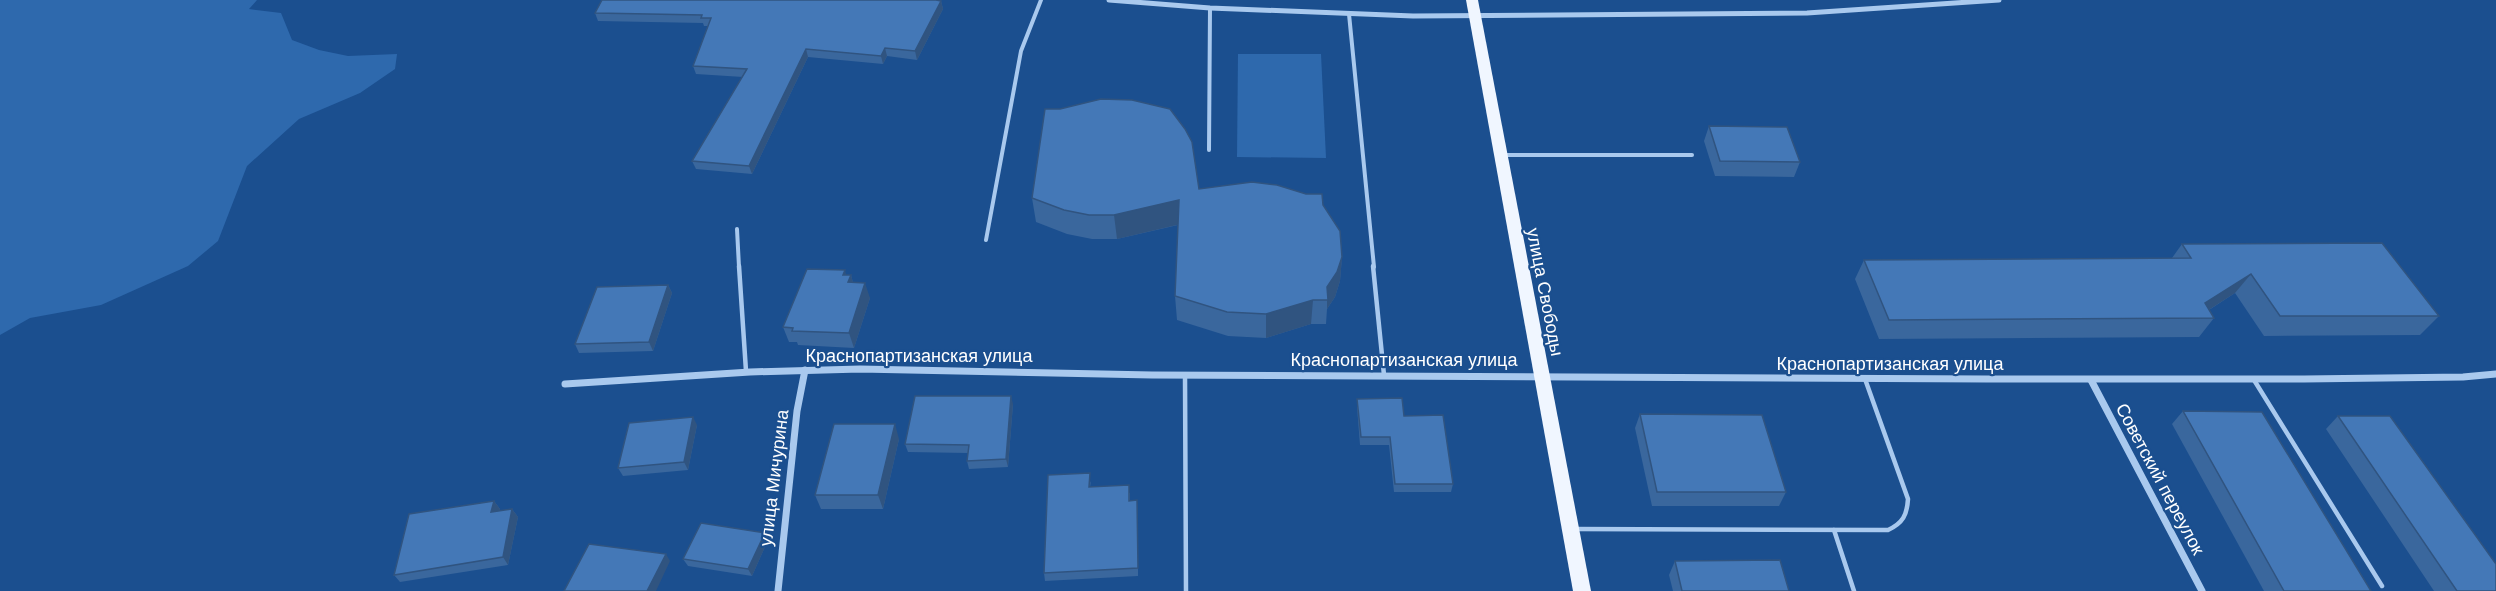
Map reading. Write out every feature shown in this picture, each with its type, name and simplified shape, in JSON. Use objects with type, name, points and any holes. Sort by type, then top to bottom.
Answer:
[{"type":"main road","name":"улица Свободы","points":[[1472,0],[1582,591]]},
{"type":"street","points":[[1110,0],[1210,8],[1349,14],[1475,16],[1807,13],[1999,0]]},
{"type":"street","name":"Краснопартизанская улица","points":[[565,384],[746,371],[805,370],[1185,375],[1541,375],[2091,380],[2254,380],[2496,374]]},
{"type":"street","name":"улица Мичурина","points":[[778,591],[797,411],[805,370]]},
{"type":"street","name":"Советский переулок","points":[[2091,380],[2202,591]]},
{"type":"lane","points":[[986,240],[1021,51],[1041,0]]},
{"type":"lane","points":[[1209,150],[1210,8]]},
{"type":"lane","points":[[1349,14],[1384,375]]},
{"type":"lane","points":[[1500,155],[1692,155]]},
{"type":"lane","points":[[737,229],[746,371]]},
{"type":"lane","points":[[1185,375],[1186,591]]},
{"type":"lane","points":[[1570,529],[1888,530],[1901,524],[1907,514],[1908,499],[1865,379]]},
{"type":"lane","points":[[2254,380],[2382,586]]},
{"type":"lane","points":[[1834,530],[1854,591]]},
{"type":"shaded area","points":[[0,0],[257,0],[249,9],[281,13],[292,40],[319,50],[348,56],[397,54],[395,69],[360,93],[299,119],[247,166],[218,241],[188,266],[101,305],[30,318],[0,335]]},
{"type":"shaded area","points":[[1238,54],[1321,54],[1326,158],[1237,157]]},
{"type":"building","points":[[602,0],[941,1],[915,51],[885,48],[881,56],[806,49],[749,166],[692,161],[747,69],[693,66],[711,18],[701,18],[702,15],[595,13]]},
{"type":"building","points":[[1101,99],[1132,100],[1170,109],[1192,142],[1199,189],[1252,182],[1277,185],[1306,194],[1322,194],[1323,205],[1340,231],[1342,257],[1337,272],[1327,287],[1328,300],[1313,300],[1266,314],[1227,312],[1175,296],[1179,200],[1114,215],[1089,215],[1064,210],[1032,198],[1045,109],[1060,109]]},
{"type":"building","points":[[1709,126],[1787,127],[1800,162],[1720,161]]},
{"type":"building","points":[[2382,243],[2439,316],[2280,316],[2251,274],[2205,303],[2214,318],[1889,320],[1864,260],[2191,258],[2182,244]]},
{"type":"building","points":[[807,269],[845,270],[843,275],[851,275],[848,282],[865,283],[849,333],[792,331],[793,328],[783,327]]},
{"type":"building","points":[[668,285],[649,342],[575,344],[597,287]]},
{"type":"building","points":[[915,396],[1011,396],[1006,459],[967,461],[969,445],[905,444]]},
{"type":"building","points":[[1402,398],[1404,416],[1443,415],[1453,484],[1395,484],[1390,437],[1361,437],[1357,399]]},
{"type":"building","points":[[2183,411],[2262,412],[2371,591],[2284,591]]},
{"type":"building","points":[[1640,414],[1762,415],[1786,492],[1657,492]]},
{"type":"building","points":[[2338,416],[2390,416],[2496,564],[2496,591],[2457,591]]},
{"type":"building","points":[[693,417],[684,462],[618,468],[629,423]]},
{"type":"building","points":[[834,424],[895,424],[878,495],[815,495]]},
{"type":"building","points":[[1090,473],[1089,487],[1129,485],[1129,501],[1137,500],[1138,568],[1044,573],[1048,475]]},
{"type":"building","points":[[494,501],[491,512],[512,509],[503,557],[394,575],[409,514]]},
{"type":"building","points":[[701,523],[765,533],[748,569],[683,559]]},
{"type":"building","points":[[589,544],[666,554],[647,591],[564,591]]},
{"type":"building","points":[[1780,560],[1789,591],[1682,591],[1675,561]]}]
